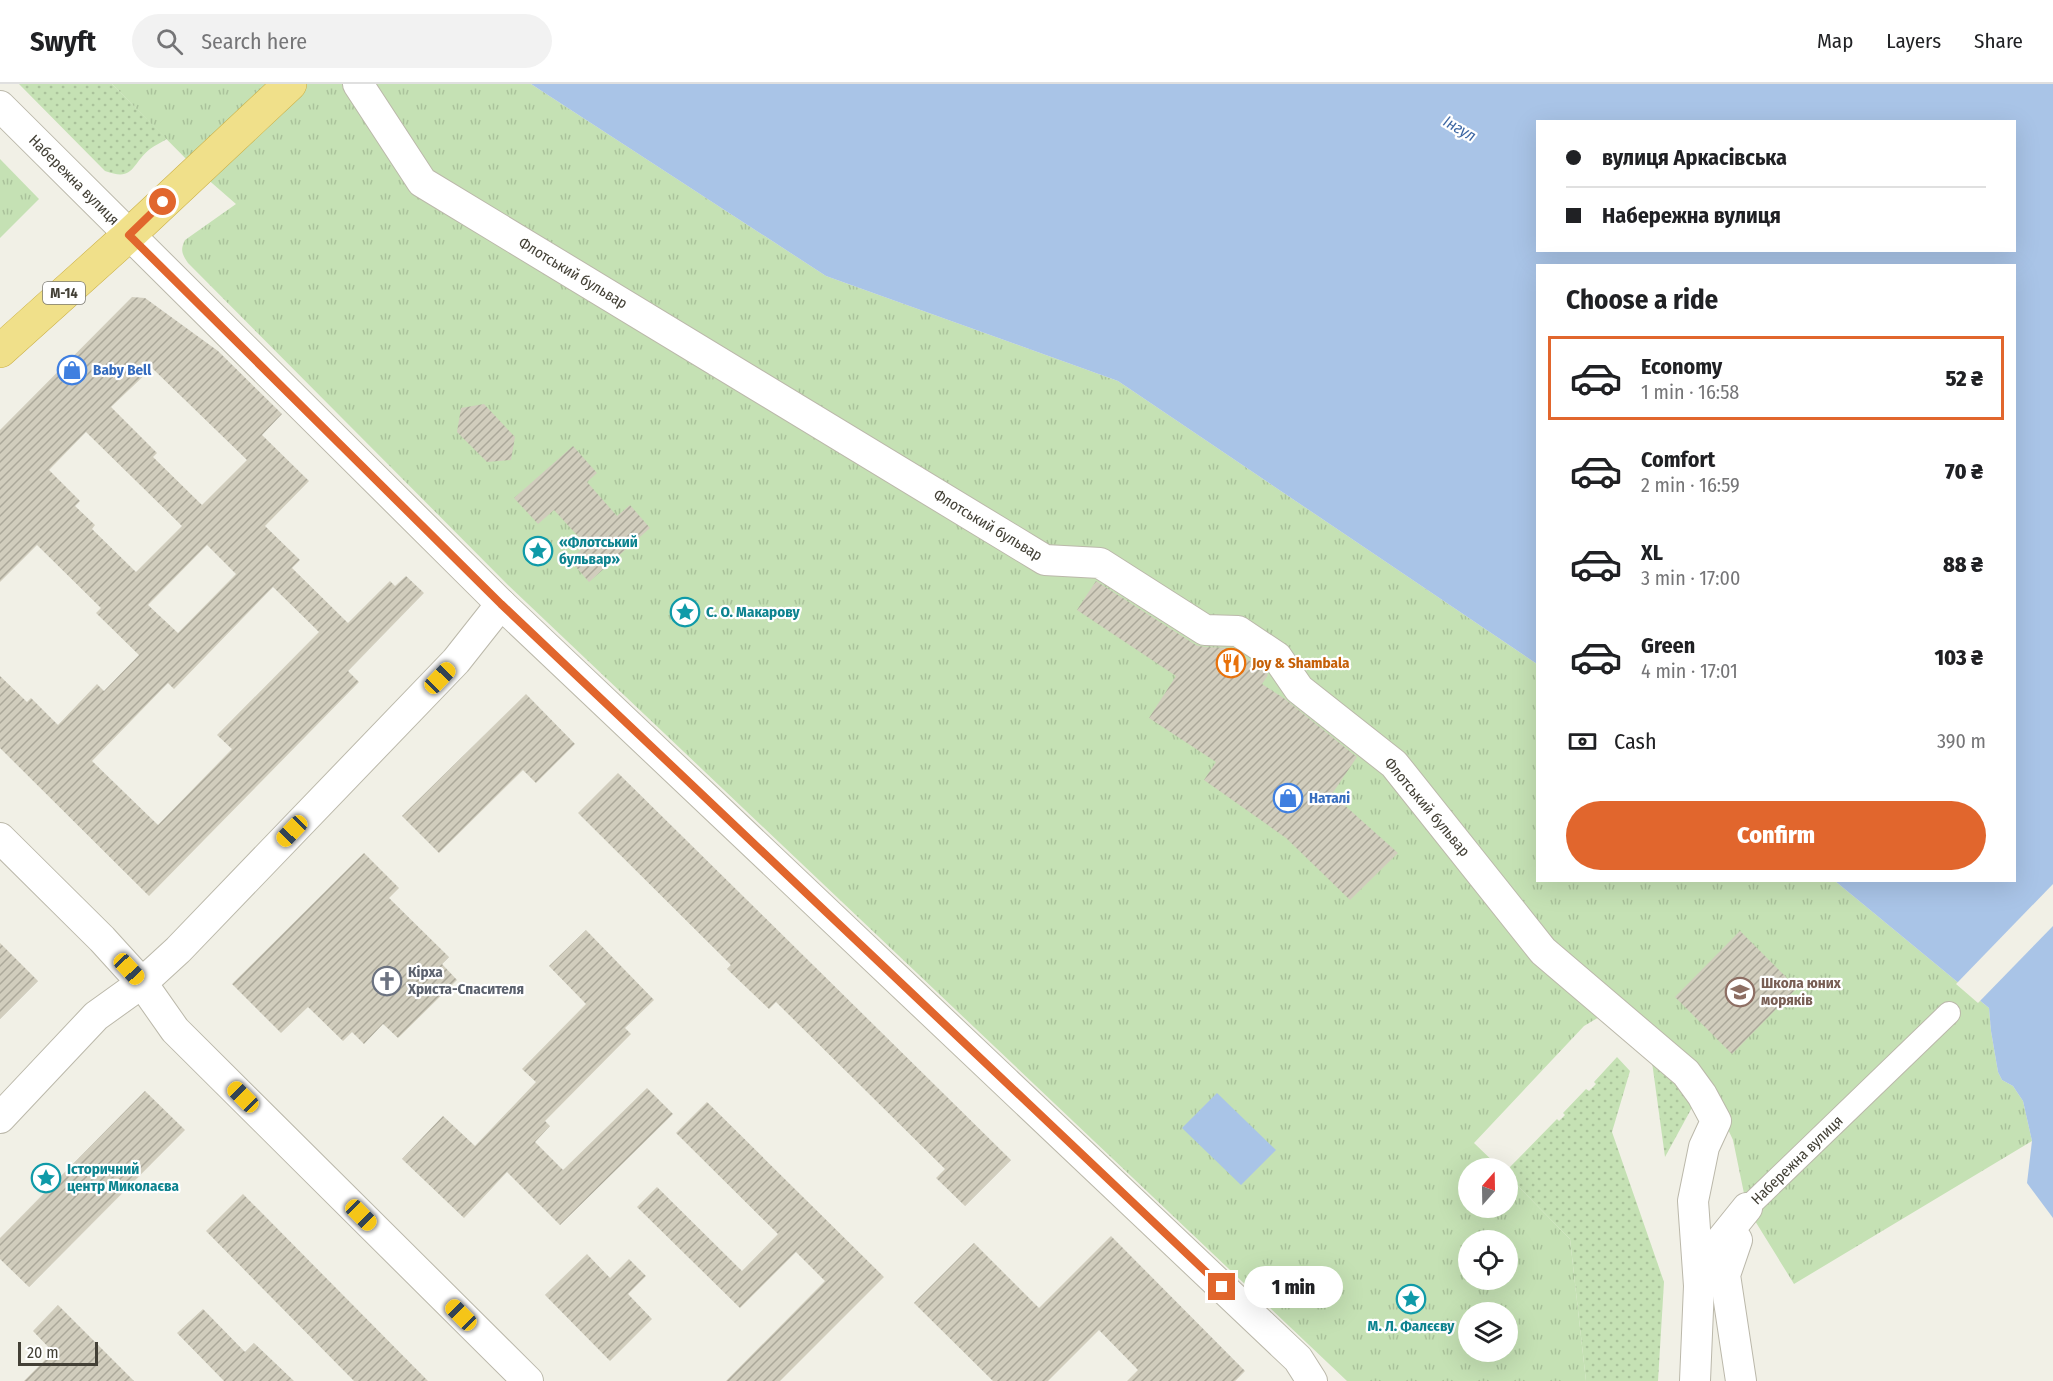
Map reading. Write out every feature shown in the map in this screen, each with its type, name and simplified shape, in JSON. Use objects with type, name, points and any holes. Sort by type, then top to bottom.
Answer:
[{"type":"highway","name":"М-14","points":[[0,351],[129,235],[290,84]]},
{"type":"street","name":"Флотський бульвар","points":[[358,84],[422,182],[1045,560],[1100,563],[1205,630],[1238,631],[1277,657],[1299,689],[1394,764],[1543,951],[1686,1073],[1702,1095],[1716,1121],[1704,1147],[1693,1201],[1699,1286],[1695,1381]]},
{"type":"street","name":"Набережна вулиця","points":[[0,106],[501,604],[1298,1359],[1312,1380]]},
{"type":"street","points":[[0,1118],[96,1016],[142,983],[178,950],[456,661],[501,604]]},
{"type":"street","points":[[0,838],[102,939],[142,983],[175,1030],[528,1381]]},
{"type":"street","name":"Набережна вулиця","points":[[1741,1381],[1725,1275],[1747,1208],[1949,1013]]},
{"type":"street","points":[[1699,1286],[1722,1239],[1747,1208]]},
{"type":"green space","points":[[19,84],[112,84],[167,139],[150,149],[127,173],[115,174],[105,171]]},
{"type":"green space","points":[[112,84],[531,84],[826,276],[1118,381],[1536,663],[1536,882],[1836,882],[1989,1008],[1998,1072],[2002,1080],[2013,1086],[2023,1101],[2032,1141],[1794,1284],[1747,1208],[1733,1140],[1706,1083],[1616,1007],[1584,1026],[1474,1143],[1490,1158],[1458,1158],[1458,1218],[1518,1218],[1518,1186],[1570,1239],[1586,1381],[1347,1381],[508,585],[188,263],[182,252],[185,240],[236,204],[197,170]]},
{"type":"green space","points":[[0,159],[39,199],[0,238]]},
{"type":"green space","points":[[1617,1057],[1630,1071],[1612,1132],[1664,1282],[1658,1381],[1586,1381],[1570,1239],[1518,1186],[1518,1159],[1557,1119],[1559,1121],[1565,1115],[1563,1113],[1586,1089],[1589,1091],[1596,1084],[1594,1082]]},
{"type":"green space","points":[[1652,1062],[1695,1102],[1665,1157]]},
{"type":"water","name":"Інгул","points":[[531,84],[2053,84],[2053,1218],[2027,1183],[2032,1141],[2023,1101],[2013,1086],[2002,1080],[1998,1072],[1989,1008],[1836,882],[2016,882],[2016,264],[1536,264],[1536,663],[1118,381],[826,276]]},
{"type":"water","points":[[1217,1093],[1276,1150],[1241,1185],[1182,1128]]},
{"type":"pier","points":[[2053,884],[2053,926],[1978,1003],[1956,984]]},
{"type":"building","points":[[132,297],[145,298],[218,351],[282,414],[262,435],[309,481],[265,526],[300,560],[292,568],[348,623],[390,581],[395,586],[406,576],[424,593],[348,671],[359,682],[149,896],[0,748],[0,676],[27,702],[31,698],[58,725],[97,684],[104,691],[139,655],[96,613],[101,608],[37,545],[0,582],[0,430]],"holes":[[[152,368],[247,460],[202,505],[153,457],[157,453],[111,407]],[[86,432],[182,526],[136,572],[92,529],[95,525],[75,506],[80,501],[49,470]],[[207,545],[236,574],[178,633],[148,605]],[[273,587],[319,632],[217,735],[232,749],[158,825],[92,761],[168,683],[174,689]]]},
{"type":"building","points":[[484,404],[515,437],[511,460],[487,462],[457,432],[461,408]]},
{"type":"building","points":[[573,446],[597,473],[587,482],[617,516],[630,505],[650,528],[589,582],[570,560],[586,545],[554,510],[538,524],[514,498]]},
{"type":"building","points":[[1096,581],[1196,645],[1231,648],[1266,672],[1268,675],[1262,684],[1285,699],[1357,757],[1332,794],[1398,853],[1350,900],[1286,838],[1204,780],[1216,762],[1149,718],[1176,676],[1077,610]]},
{"type":"building","points":[[526,694],[575,744],[536,783],[523,770],[439,853],[402,816]]},
{"type":"building","points":[[618,773],[1011,1160],[965,1206],[936,1178],[945,1169],[776,1002],[769,1009],[727,969],[731,965],[578,813]]},
{"type":"building","points":[[364,853],[399,888],[389,898],[449,957],[442,964],[457,980],[398,1038],[383,1024],[364,1044],[352,1032],[343,1041],[308,1007],[281,1033],[232,984]]},
{"type":"building","points":[[586,930],[654,1000],[625,1028],[631,1034],[545,1121],[550,1126],[535,1142],[563,1170],[647,1088],[673,1114],[560,1225],[507,1172],[464,1218],[402,1159],[443,1116],[475,1146],[536,1082],[522,1069],[586,1004],[549,966]]},
{"type":"building","points":[[1740,931],[1797,988],[1732,1054],[1675,997]]},
{"type":"building","points":[[0,943],[38,981],[0,1019]]},
{"type":"building","points":[[145,1091],[185,1130],[29,1287],[0,1259],[0,1238]]},
{"type":"building","points":[[707,1102],[884,1277],[780,1381],[726,1381],[825,1281],[796,1252],[740,1308],[637,1207],[657,1187],[742,1271],[778,1234],[676,1133]]},
{"type":"building","points":[[243,1194],[428,1381],[354,1381],[206,1231]]},
{"type":"building","points":[[1111,1236],[1245,1371],[1235,1381],[1127,1381],[1138,1370],[1099,1330],[1048,1381],[993,1381],[914,1303],[974,1243],[1039,1308]]},
{"type":"building","points":[[587,1254],[610,1278],[629,1259],[646,1276],[628,1294],[652,1319],[610,1361],[545,1295]]},
{"type":"building","points":[[58,1305],[134,1381],[24,1381],[53,1352],[33,1331]]},
{"type":"building","points":[[203,1309],[245,1352],[254,1343],[294,1381],[224,1381],[177,1333]]},
{"type":"place","name":"Baby Bell","points":[[72,370]]},
{"type":"place","name":"«Флотський бульвар»","points":[[538,551]]},
{"type":"place","name":"С. О. Макарову","points":[[685,612]]},
{"type":"place","name":"Joy & Shambala","points":[[1231,663]]},
{"type":"place","name":"Наталі","points":[[1288,798]]},
{"type":"place","name":"Кірха Христа-Спасителя","points":[[387,981]]},
{"type":"place","name":"Школа юних моряків","points":[[1740,992]]},
{"type":"place","name":"Історичний центр Миколаєва","points":[[46,1178]]},
{"type":"place","name":"М. Л. Фалєєву","points":[[1411,1299]]},
{"type":"route","points":[[163,202],[129,235],[501,604],[1222,1287]]}]
